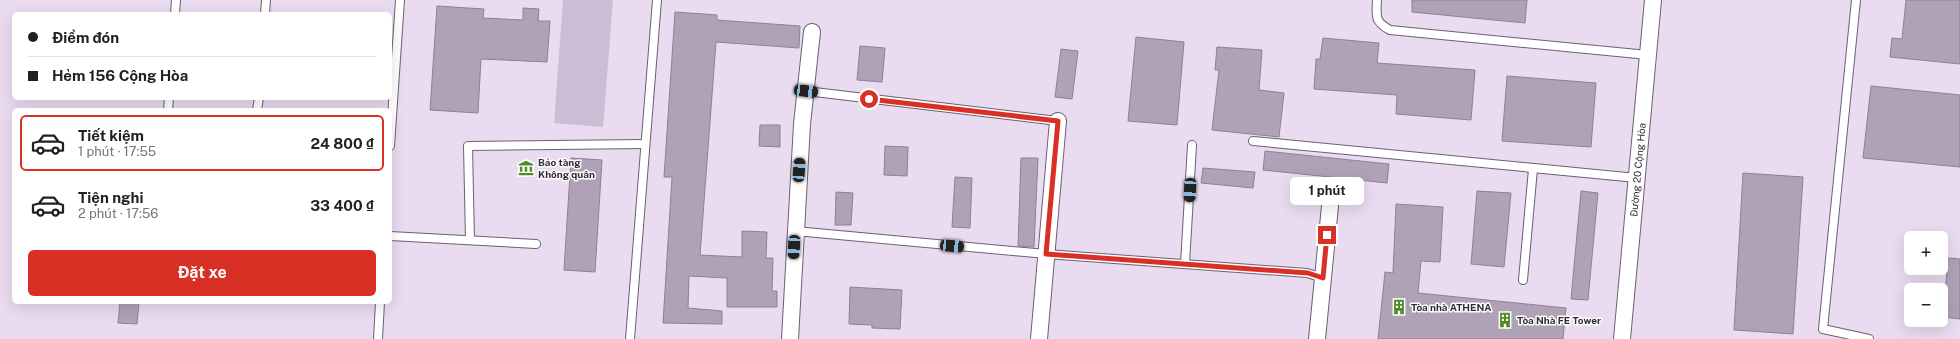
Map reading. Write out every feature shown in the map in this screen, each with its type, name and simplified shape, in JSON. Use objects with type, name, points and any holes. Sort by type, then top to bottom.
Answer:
[{"type":"street","name":"Đường 20 Cộng Hòa","points":[[1622,339],[1653,0]]},
{"type":"street","points":[[790,339],[795,231],[812,32]]},
{"type":"street","points":[[1039,339],[1058,121]]},
{"type":"street","points":[[1317,339],[1330,206]]},
{"type":"lane","points":[[175,12],[176,0]]},
{"type":"lane","points":[[265,12],[266,0]]},
{"type":"lane","points":[[392,94],[400,0]]},
{"type":"lane","points":[[630,339],[656,0]]},
{"type":"lane","points":[[1377,0],[1376,15],[1380,24],[1390,30],[1648,55]]},
{"type":"lane","points":[[1856,0],[1823,329],[1869,339]]},
{"type":"lane","points":[[806,91],[1058,121]]},
{"type":"lane","points":[[1253,141],[1637,178]]},
{"type":"lane","points":[[470,240],[468,146],[645,144]]},
{"type":"lane","points":[[1185,264],[1192,145]]},
{"type":"lane","points":[[1523,280],[1533,169]]},
{"type":"lane","points":[[795,231],[1046,254],[1308,273],[1323,278]]},
{"type":"lane","points":[[392,236],[536,244]]},
{"type":"lane","points":[[378,339],[380,304]]},
{"type":"shaded area","points":[[563,0],[613,0],[603,127],[554,123]]},
{"type":"building","points":[[1412,0],[1527,0],[1525,23],[1412,12]]},
{"type":"building","points":[[1906,0],[1960,0],[1960,64],[1890,57],[1892,38],[1902,39]]},
{"type":"building","points":[[437,6],[484,9],[483,18],[523,20],[523,8],[539,9],[538,21],[550,21],[547,62],[481,59],[478,113],[430,110]]},
{"type":"building","points":[[675,12],[717,15],[717,20],[800,26],[799,48],[716,42],[700,255],[742,257],[742,231],[767,232],[766,258],[773,258],[772,291],[777,291],[777,307],[727,307],[727,278],[689,276],[688,308],[722,311],[722,324],[663,323],[672,177],[664,177]]},
{"type":"building","points":[[1136,37],[1184,42],[1177,125],[1128,121]]},
{"type":"building","points":[[1323,38],[1379,43],[1377,63],[1475,70],[1471,120],[1396,114],[1397,95],[1314,89],[1316,59],[1320,59]]},
{"type":"building","points":[[860,46],[885,48],[882,82],[857,80]]},
{"type":"building","points":[[1217,47],[1262,50],[1259,90],[1284,93],[1279,137],[1212,130],[1219,70],[1215,70]]},
{"type":"building","points":[[1061,49],[1078,51],[1072,99],[1055,97]]},
{"type":"building","points":[[1507,76],[1596,83],[1591,147],[1502,141]]},
{"type":"building","points":[[1871,86],[1960,95],[1960,167],[1863,158]]},
{"type":"building","points":[[760,125],[780,125],[780,147],[759,146]]},
{"type":"building","points":[[885,146],[908,147],[907,176],[884,175]]},
{"type":"building","points":[[1265,151],[1389,164],[1387,183],[1263,170]]},
{"type":"building","points":[[571,158],[602,160],[595,272],[564,270]]},
{"type":"building","points":[[1021,158],[1038,158],[1034,247],[1018,246]]},
{"type":"building","points":[[1203,168],[1255,172],[1253,188],[1201,183]]},
{"type":"building","points":[[1743,173],[1803,177],[1793,334],[1734,330]]},
{"type":"building","points":[[955,177],[972,178],[970,228],[952,227]]},
{"type":"building","points":[[1477,191],[1511,193],[1504,267],[1471,264]]},
{"type":"building","points":[[1581,191],[1598,193],[1588,300],[1571,299]]},
{"type":"building","points":[[836,192],[853,193],[851,225],[835,225]]},
{"type":"building","points":[[1396,204],[1443,207],[1440,262],[1421,261],[1418,293],[1566,308],[1563,339],[1378,339],[1385,272],[1393,273]]},
{"type":"building","points":[[1948,258],[1960,259],[1960,319],[1948,318],[1948,283],[1946,283],[1947,275],[1948,275]]},
{"type":"building","points":[[850,287],[902,290],[900,329],[872,328],[872,325],[849,324]]},
{"type":"building","points":[[120,304],[139,304],[137,324],[118,323]]},
{"type":"place","name":"Bảo tàng Không quân","points":[[526,168]]},
{"type":"place","name":"Tòa nhà ATHENA","points":[[1399,307]]},
{"type":"place","name":"Tòa Nhà FE Tower","points":[[1505,320]]},
{"type":"route","points":[[869,99],[1058,121],[1046,254],[1308,273],[1323,278],[1327,235]]}]
